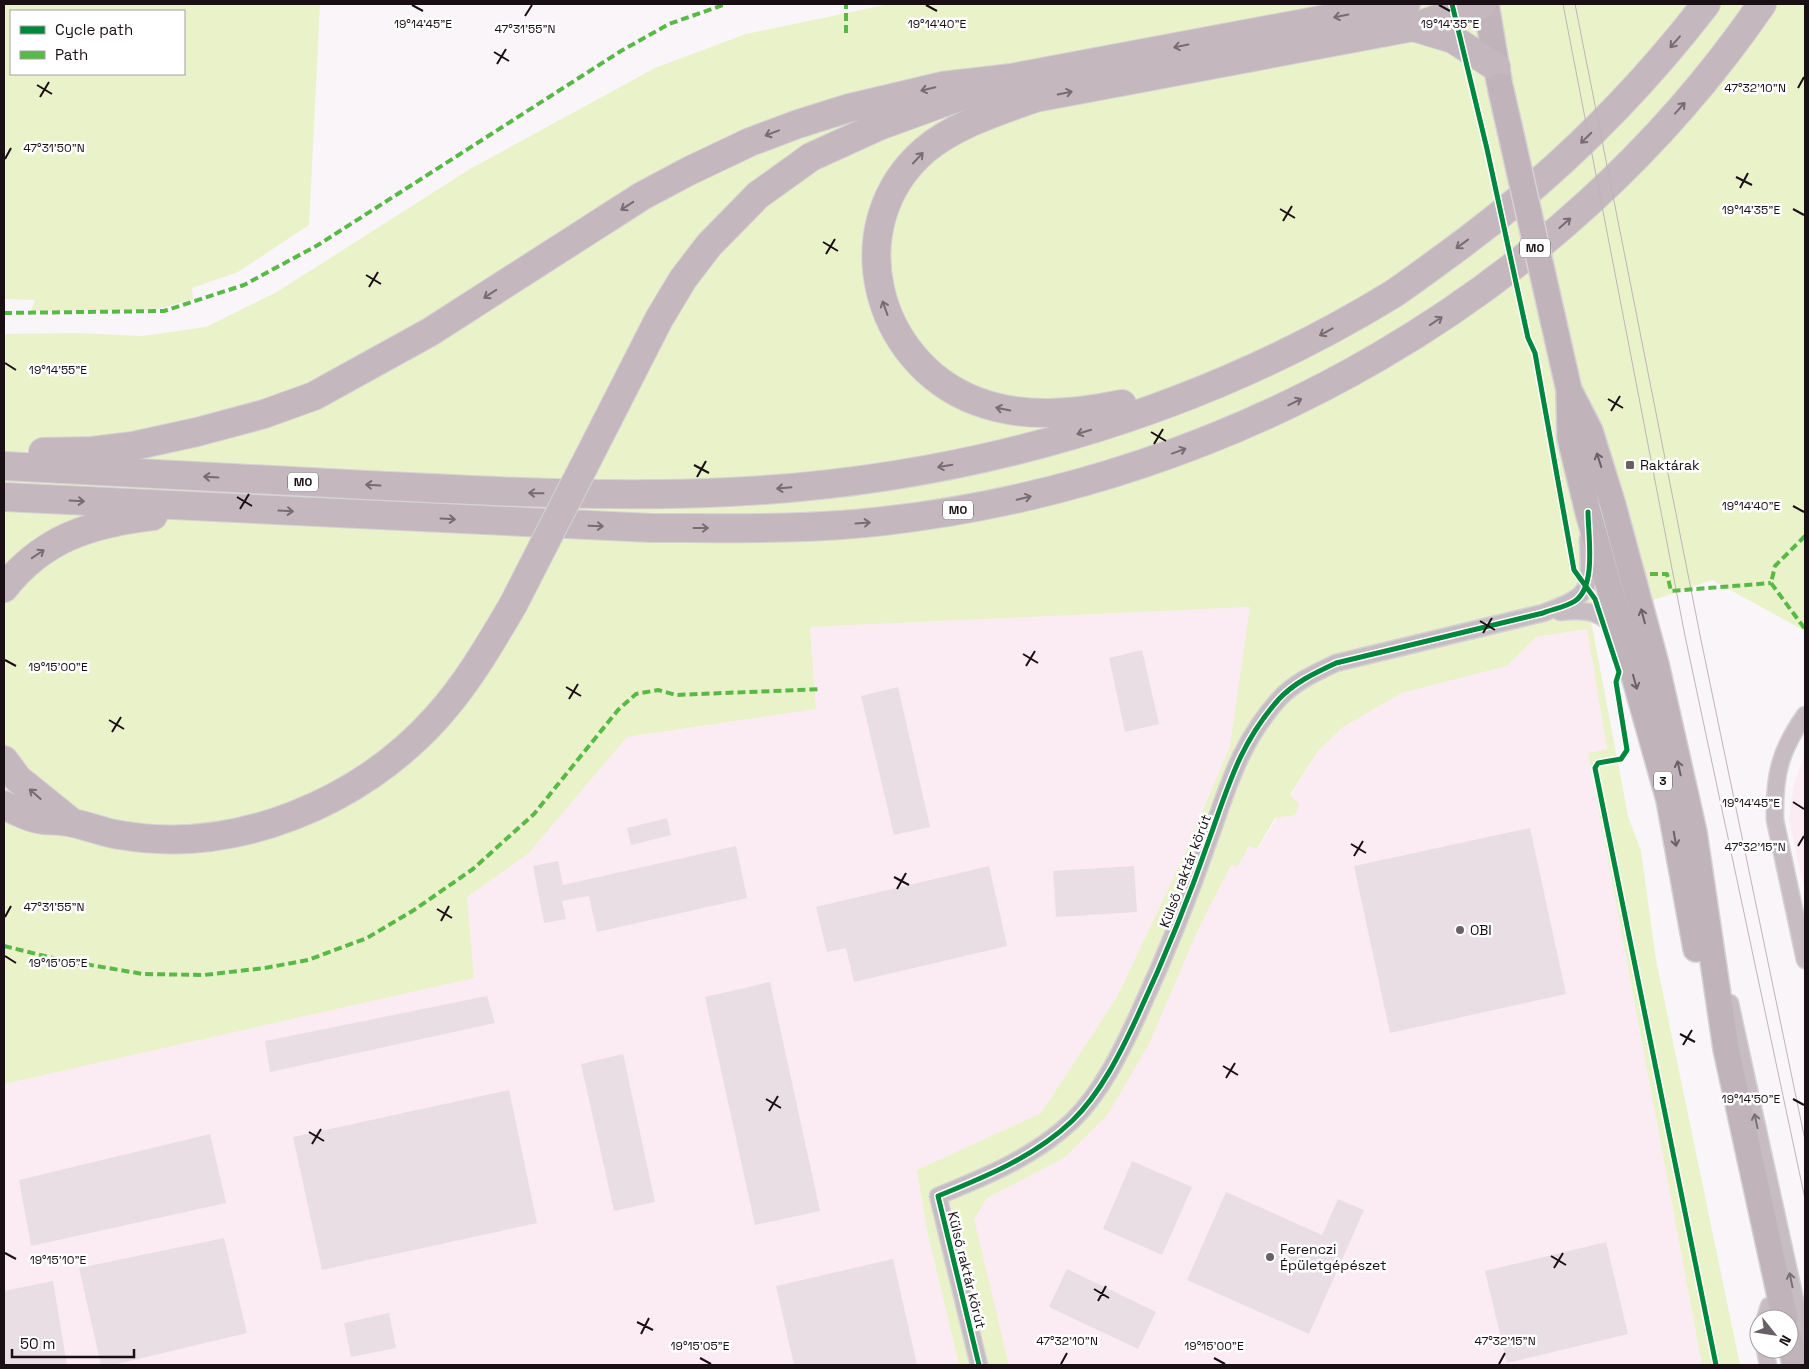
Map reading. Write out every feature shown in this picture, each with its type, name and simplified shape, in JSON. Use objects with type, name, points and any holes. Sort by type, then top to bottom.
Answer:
[{"type":"highway","points":[[4,456],[18,452],[92,451],[133,446],[197,432],[264,414],[314,396],[430,332],[642,196],[689,170],[750,142],[849,108],[942,86],[1011,78],[1404,10],[1484,4]]},
{"type":"highway","name":"M0","points":[[4,466],[502,492],[641,494],[730,492],[852,480],[944,466],[1037,446],[1132,417],[1228,380],[1304,344],[1398,291],[1496,220],[1568,156],[1620,104],[1706,4]]},
{"type":"highway","name":"M0","points":[[4,497],[652,528],[803,526],[883,521],[953,511],[1018,499],[1087,482],[1251,423],[1375,360],[1465,301],[1518,262],[1566,222],[1623,170],[1698,87],[1762,4]]},
{"type":"highway","points":[[1228,380],[1085,411],[1026,413],[1000,409],[974,401],[952,388],[912,357],[900,340],[881,297],[877,252],[880,226],[898,182],[925,151],[942,138],[991,114],[1034,98],[1404,10],[1453,39],[1498,77]]},
{"type":"highway","points":[[4,805],[41,820],[71,822],[120,835],[179,838],[217,836],[292,817],[322,804],[381,768],[409,746],[461,689],[513,605],[658,319],[683,279],[731,220],[758,195],[811,157],[846,139],[1011,78]]},
{"type":"highway","points":[[908,117],[984,102],[1034,98]]},
{"type":"highway","points":[[4,588],[15,573],[35,554],[73,533],[109,523],[141,518],[238,509]]},
{"type":"highway","points":[[4,760],[18,779],[71,822]]},
{"type":"main road","name":"3","points":[[1484,4],[1498,77],[1569,390],[1570,438],[1588,512],[1669,800],[1743,1195],[1771,1309]]},
{"type":"main road","name":"3","points":[[1569,390],[1593,440],[1613,505],[1646,626],[1694,832],[1726,1048],[1772,1309]]},
{"type":"street","name":"Külső raktár körút","points":[[979,1365],[938,1196],[997,1172],[1046,1143],[1073,1120],[1094,1095],[1112,1067],[1152,984],[1187,903],[1244,747],[1264,718],[1280,698],[1304,678],[1336,663],[1543,613],[1575,601],[1586,586],[1589,573],[1588,512]]},
{"type":"street","name":"Külső raktár körút","points":[[1543,613],[1588,610],[1609,622],[1622,635]]},
{"type":"street","points":[[1805,715],[1793,732],[1781,759],[1775,781],[1776,820],[1805,960]]},
{"type":"street","points":[[1705,902],[1722,966],[1805,1344]]},
{"type":"shaded area","points":[[1251,607],[1230,746],[1180,864],[1117,997],[1041,1113],[917,1170],[927,1231],[959,1365],[4,1365],[4,1084],[473,978],[467,897],[528,854],[627,737],[816,709],[810,627]]},
{"type":"shaded area","points":[[1587,629],[1607,750],[1588,753],[1702,1365],[1009,1365],[973,1219],[987,1198],[1064,1158],[1196,934],[1231,864],[1238,866],[1249,845],[1258,849],[1318,751],[1343,727],[1402,693],[1507,666],[1536,637]]},
{"type":"shaded area","points":[[1805,754],[1805,891],[1789,820],[1794,784]]},
{"type":"green space","points":[[4,4],[320,4],[309,225],[238,272],[192,288],[193,299],[155,310],[31,311],[35,300],[4,299]]},
{"type":"green space","points":[[889,4],[1805,4],[1805,631],[1712,580],[1591,621],[1628,816],[1641,851],[1656,960],[1740,1365],[1702,1365],[1588,753],[1607,749],[1587,629],[1536,637],[1507,666],[1402,693],[1343,727],[1318,751],[1290,795],[1299,804],[1295,815],[1275,818],[1257,849],[1249,846],[1238,866],[1231,865],[1196,934],[1149,1044],[1108,1114],[1064,1158],[987,1198],[974,1219],[1009,1365],[959,1365],[927,1231],[917,1170],[1041,1113],[1117,997],[1180,864],[1230,746],[1250,607],[810,627],[816,709],[627,737],[528,854],[467,897],[474,978],[4,1084],[4,334],[76,333],[142,336],[206,327],[277,292],[470,169],[655,68],[746,34]]},
{"type":"building","points":[[1142,650],[1159,724],[1125,732],[1109,658]]},
{"type":"building","points":[[898,687],[930,827],[894,835],[861,696]]},
{"type":"building","points":[[667,818],[671,835],[631,845],[627,828]]},
{"type":"building","name":"OBI","points":[[1530,828],[1566,994],[1390,1033],[1354,866]]},
{"type":"building","points":[[736,846],[747,898],[597,932],[589,896],[562,901],[566,919],[544,923],[533,866],[558,861],[563,885]]},
{"type":"building","points":[[989,866],[1007,946],[854,982],[846,948],[827,952],[816,907]]},
{"type":"building","points":[[1134,866],[1137,912],[1056,917],[1053,871]]},
{"type":"building","points":[[770,982],[820,1211],[755,1225],[705,997]]},
{"type":"building","points":[[487,996],[495,1023],[270,1072],[265,1041]]},
{"type":"building","points":[[623,1054],[655,1202],[614,1211],[581,1064]]},
{"type":"building","points":[[509,1090],[537,1223],[322,1270],[293,1137]]},
{"type":"building","points":[[210,1134],[226,1203],[31,1246],[19,1180]]},
{"type":"building","points":[[1132,1161],[1192,1187],[1162,1255],[1103,1229]]},
{"type":"building","name":"Ferenczi Épületgépészet","points":[[1226,1192],[1322,1235],[1338,1199],[1364,1210],[1309,1334],[1187,1280]]},
{"type":"building","points":[[224,1238],[247,1333],[113,1365],[101,1365],[79,1268]]},
{"type":"building","points":[[1606,1242],[1628,1334],[1507,1363],[1485,1271]]},
{"type":"building","points":[[893,1259],[917,1365],[794,1365],[776,1286]]},
{"type":"building","points":[[1067,1269],[1156,1312],[1138,1349],[1049,1307]]},
{"type":"building","points":[[53,1281],[67,1365],[4,1365],[4,1291]]},
{"type":"building","points":[[389,1313],[396,1348],[351,1357],[344,1323]]},
{"type":"tram line","points":[[1563,4],[1685,636],[1805,1199]]},
{"type":"tram line","points":[[1575,4],[1701,640],[1805,1140]]},
{"type":"marked path","points":[[4,313],[164,311],[244,285],[318,245],[621,51],[669,24],[726,4]]},
{"type":"marked path","points":[[846,4],[846,33]]},
{"type":"marked path","points":[[1805,536],[1775,566],[1771,583],[1805,629]]},
{"type":"marked path","points":[[1650,574],[1667,574],[1671,591],[1771,583]]},
{"type":"marked path","points":[[4,946],[61,960],[143,974],[204,975],[265,968],[308,960],[367,938],[414,910],[473,869],[534,814],[618,710],[636,694],[658,690],[676,695],[821,689]]},
{"type":"cycle path","points":[[1452,4],[1487,149],[1528,338],[1535,353],[1574,570],[1595,599],[1619,672],[1616,682],[1627,750],[1621,759],[1598,763],[1595,768],[1716,1365]]},
{"type":"cycle path","points":[[979,1365],[938,1196],[1008,1165],[1042,1145],[1072,1121],[1101,1085],[1125,1043],[1167,949],[1237,765],[1254,732],[1266,715],[1279,699],[1292,688],[1306,678],[1336,663],[1543,613],[1575,601],[1582,594],[1589,572],[1588,512]]},
{"type":"place","name":"Raktárak","points":[[1630,465]]},
{"type":"place","name":"OBI","points":[[1460,930]]},
{"type":"place","name":"Ferenczi Épületgépészet","points":[[1270,1257]]}]
